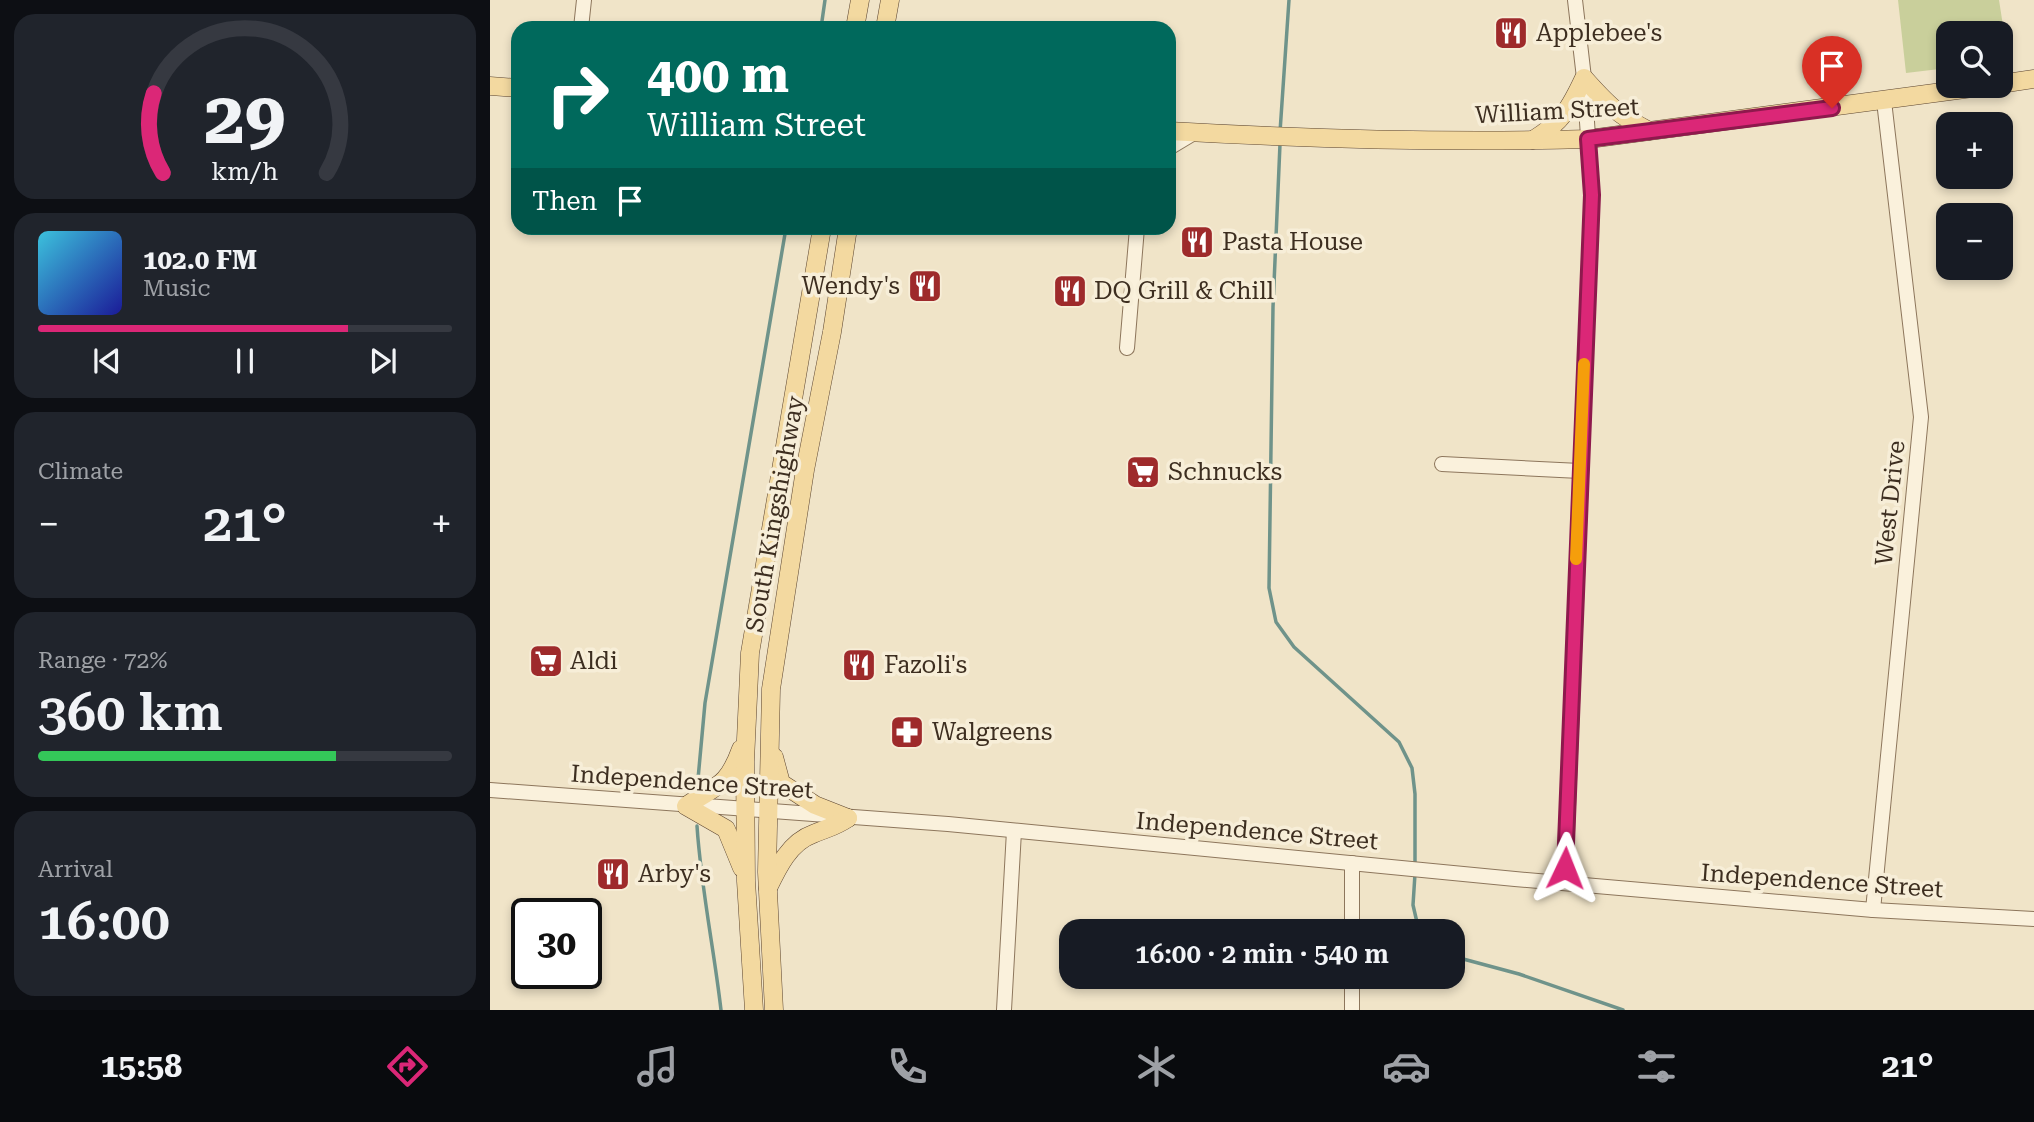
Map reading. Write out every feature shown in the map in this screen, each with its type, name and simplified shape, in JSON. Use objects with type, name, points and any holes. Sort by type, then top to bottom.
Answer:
[{"type":"main road","points":[[856,21],[860,0]]},
{"type":"main road","points":[[886,21],[890,0]]},
{"type":"main road","points":[[1533,141],[1553,127],[1572,104],[1584,78],[1623,118],[1649,131]]},
{"type":"main road","points":[[2013,82],[2034,79]]},
{"type":"main road","points":[[490,86],[511,88]]},
{"type":"main road","name":"William Street","points":[[1176,132],[1321,138],[1533,141],[1588,139],[1936,93]]},
{"type":"main road","name":"South Kingshighway","points":[[746,881],[746,734],[750,653],[821,235]]},
{"type":"main road","name":"South Kingshighway","points":[[774,1010],[768,888],[771,689],[780,622],[847,235]]},
{"type":"main road","points":[[746,734],[731,773],[720,786],[686,806],[726,829],[746,881],[754,1010]]},
{"type":"main road","points":[[769,736],[781,783],[816,805],[848,818]]},
{"type":"main road","points":[[768,888],[780,863],[798,842],[848,818]]},
{"type":"street","points":[[582,21],[584,0]]},
{"type":"street","points":[[1565,883],[1592,195],[1584,78],[1575,0]]},
{"type":"street","name":"West Drive","points":[[1873,910],[1921,417],[1884,101]]},
{"type":"street","points":[[1176,144],[1194,133]]},
{"type":"street","points":[[1127,348],[1137,235]]},
{"type":"street","points":[[1442,464],[1580,471]]},
{"type":"street","name":"Independence Street","points":[[490,790],[1014,831],[1873,910],[2029,916]]},
{"type":"street","points":[[1004,1010],[1014,831]]},
{"type":"street","points":[[1352,863],[1352,919]]},
{"type":"street","points":[[1352,989],[1352,1010]]},
{"type":"green space","points":[[1898,0],[1999,0],[2002,21],[1936,21],[1936,69],[1906,73]]},
{"type":"waterway","points":[[822,21],[825,0]]},
{"type":"waterway","points":[[1280,132],[1289,0]]},
{"type":"waterway","points":[[1280,144],[1273,307],[1269,588],[1276,622],[1294,647],[1399,742],[1412,768],[1415,794],[1415,867]]},
{"type":"waterway","points":[[698,779],[705,703],[785,235]]},
{"type":"waterway","points":[[697,826],[721,1010]]},
{"type":"waterway","points":[[1415,874],[1413,905],[1416,919]]},
{"type":"waterway","points":[[1465,959],[1519,974],[1623,1010]]},
{"type":"slow traffic","points":[[1576,559],[1584,364]]},
{"type":"place","name":"Applebee's","points":[[1511,33]]},
{"type":"place","name":"Pasta House","points":[[1197,242]]},
{"type":"place","name":"Wendy's","points":[[925,286]]},
{"type":"place","name":"DQ Grill & Chill","points":[[1070,291]]},
{"type":"place","name":"Schnucks","points":[[1143,472]]},
{"type":"place","name":"Aldi","points":[[546,661]]},
{"type":"place","name":"Fazoli's","points":[[859,665]]},
{"type":"place","name":"Walgreens","points":[[907,732]]},
{"type":"place","name":"Arby's","points":[[613,874]]},
{"type":"route","points":[[1565,868],[1592,195],[1588,139],[1832,108]]}]
